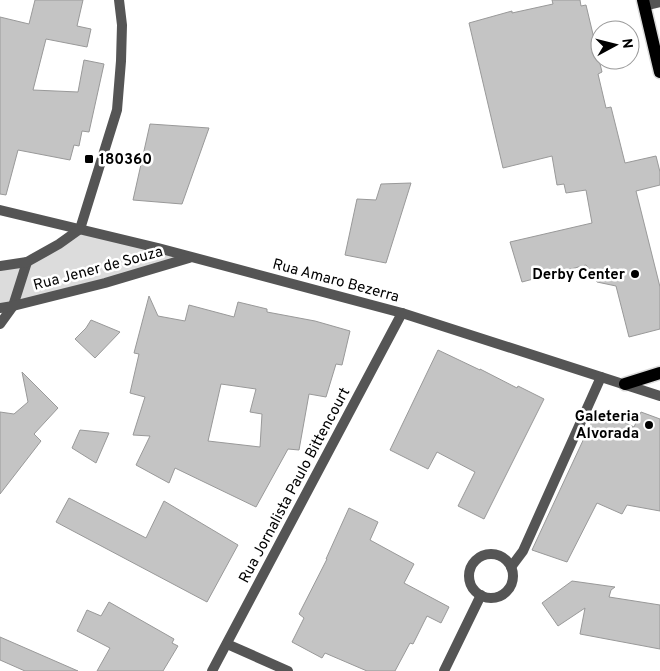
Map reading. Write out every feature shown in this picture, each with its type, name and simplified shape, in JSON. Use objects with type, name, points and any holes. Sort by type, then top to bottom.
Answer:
[{"type":"main road","points":[[644,3],[660,72]]},
{"type":"main road","points":[[625,384],[660,373]]},
{"type":"street","points":[[80,229],[117,110],[122,25],[119,0]]},
{"type":"street","points":[[644,3],[660,2]]},
{"type":"street","name":"Rua Amaro Bezerra","points":[[0,210],[190,257],[402,313],[660,396]]},
{"type":"street","name":"Rua Jener de Souza","points":[[0,266],[27,262],[59,244],[80,229]]},
{"type":"street","name":"Rua Jener de Souza","points":[[0,308],[104,283],[190,257]]},
{"type":"street","name":"Rua Jener de Souza","points":[[12,306],[27,262]]},
{"type":"street","points":[[0,324],[12,306]]},
{"type":"street","name":"Rua Jornalista Paulo Bittencourt","points":[[212,671],[402,313]]},
{"type":"street","points":[[511,567],[523,551],[601,376]]},
{"type":"street","points":[[485,555],[500,556],[511,567],[513,578],[511,585],[506,592],[495,598],[480,595],[470,583],[469,575],[471,568],[478,558],[485,555]]},
{"type":"street","points":[[444,671],[480,595]]},
{"type":"street","points":[[227,644],[288,671]]},
{"type":"shaded area","points":[[79,231],[190,257],[0,305],[0,268],[31,264]]},
{"type":"building","points":[[35,0],[83,0],[77,26],[91,29],[87,47],[46,39],[33,90],[78,92],[84,60],[104,64],[89,132],[82,131],[79,146],[74,145],[70,160],[18,150],[6,195],[0,194],[0,17],[29,24]]},
{"type":"building","points":[[552,0],[580,0],[581,6],[586,5],[590,22],[590,70],[602,70],[602,72],[598,74],[606,108],[611,107],[625,163],[656,156],[660,172],[660,185],[636,191],[660,287],[660,329],[629,337],[616,286],[597,282],[586,265],[522,282],[510,242],[592,223],[586,190],[566,193],[564,184],[557,185],[552,156],[503,168],[469,23],[512,11],[512,13],[553,4]]},
{"type":"building","points":[[150,124],[209,128],[182,204],[133,200]]},
{"type":"building","points":[[411,183],[386,263],[345,255],[357,199],[376,200],[381,184]]},
{"type":"building","points":[[149,296],[158,316],[185,321],[189,305],[234,317],[238,302],[267,309],[267,312],[315,321],[350,331],[342,365],[336,364],[326,397],[309,394],[299,450],[288,449],[256,507],[175,468],[169,483],[136,465],[150,436],[133,435],[145,397],[130,393],[139,354],[134,353]],"holes":[[[221,384],[256,389],[250,412],[262,414],[260,447],[208,441]]]},
{"type":"building","points":[[91,320],[120,332],[95,358],[75,339]]},
{"type":"building","points":[[438,350],[544,399],[484,519],[458,506],[475,472],[437,452],[428,469],[390,450]]},
{"type":"building","points":[[22,372],[58,408],[34,434],[41,441],[0,494],[0,412],[14,414],[28,402]]},
{"type":"building","points":[[604,412],[634,427],[641,412],[660,419],[660,511],[627,505],[622,514],[597,503],[567,562],[532,550],[593,419],[599,422]]},
{"type":"building","points":[[80,430],[109,433],[96,463],[72,448]]},
{"type":"building","points":[[69,498],[146,538],[164,501],[238,545],[207,602],[56,522]]},
{"type":"building","points":[[349,508],[378,522],[370,540],[414,564],[404,583],[449,607],[441,623],[427,616],[413,644],[410,643],[395,671],[367,671],[325,653],[322,658],[292,642],[304,618],[299,614],[327,559]]},
{"type":"building","points":[[572,581],[615,587],[611,590],[609,597],[660,605],[660,649],[580,634],[585,608],[558,626],[542,603]]},
{"type":"building","points":[[109,602],[174,639],[172,643],[178,646],[163,671],[97,671],[110,648],[77,631],[87,610],[101,616]]},
{"type":"building","points":[[0,637],[78,671],[25,671],[0,660]]},
{"type":"place","name":"180360","points":[[89,159]]},
{"type":"place","name":"Derby Center","points":[[635,274]]},
{"type":"place","name":"Galeteria Alvorada","points":[[649,425]]}]
